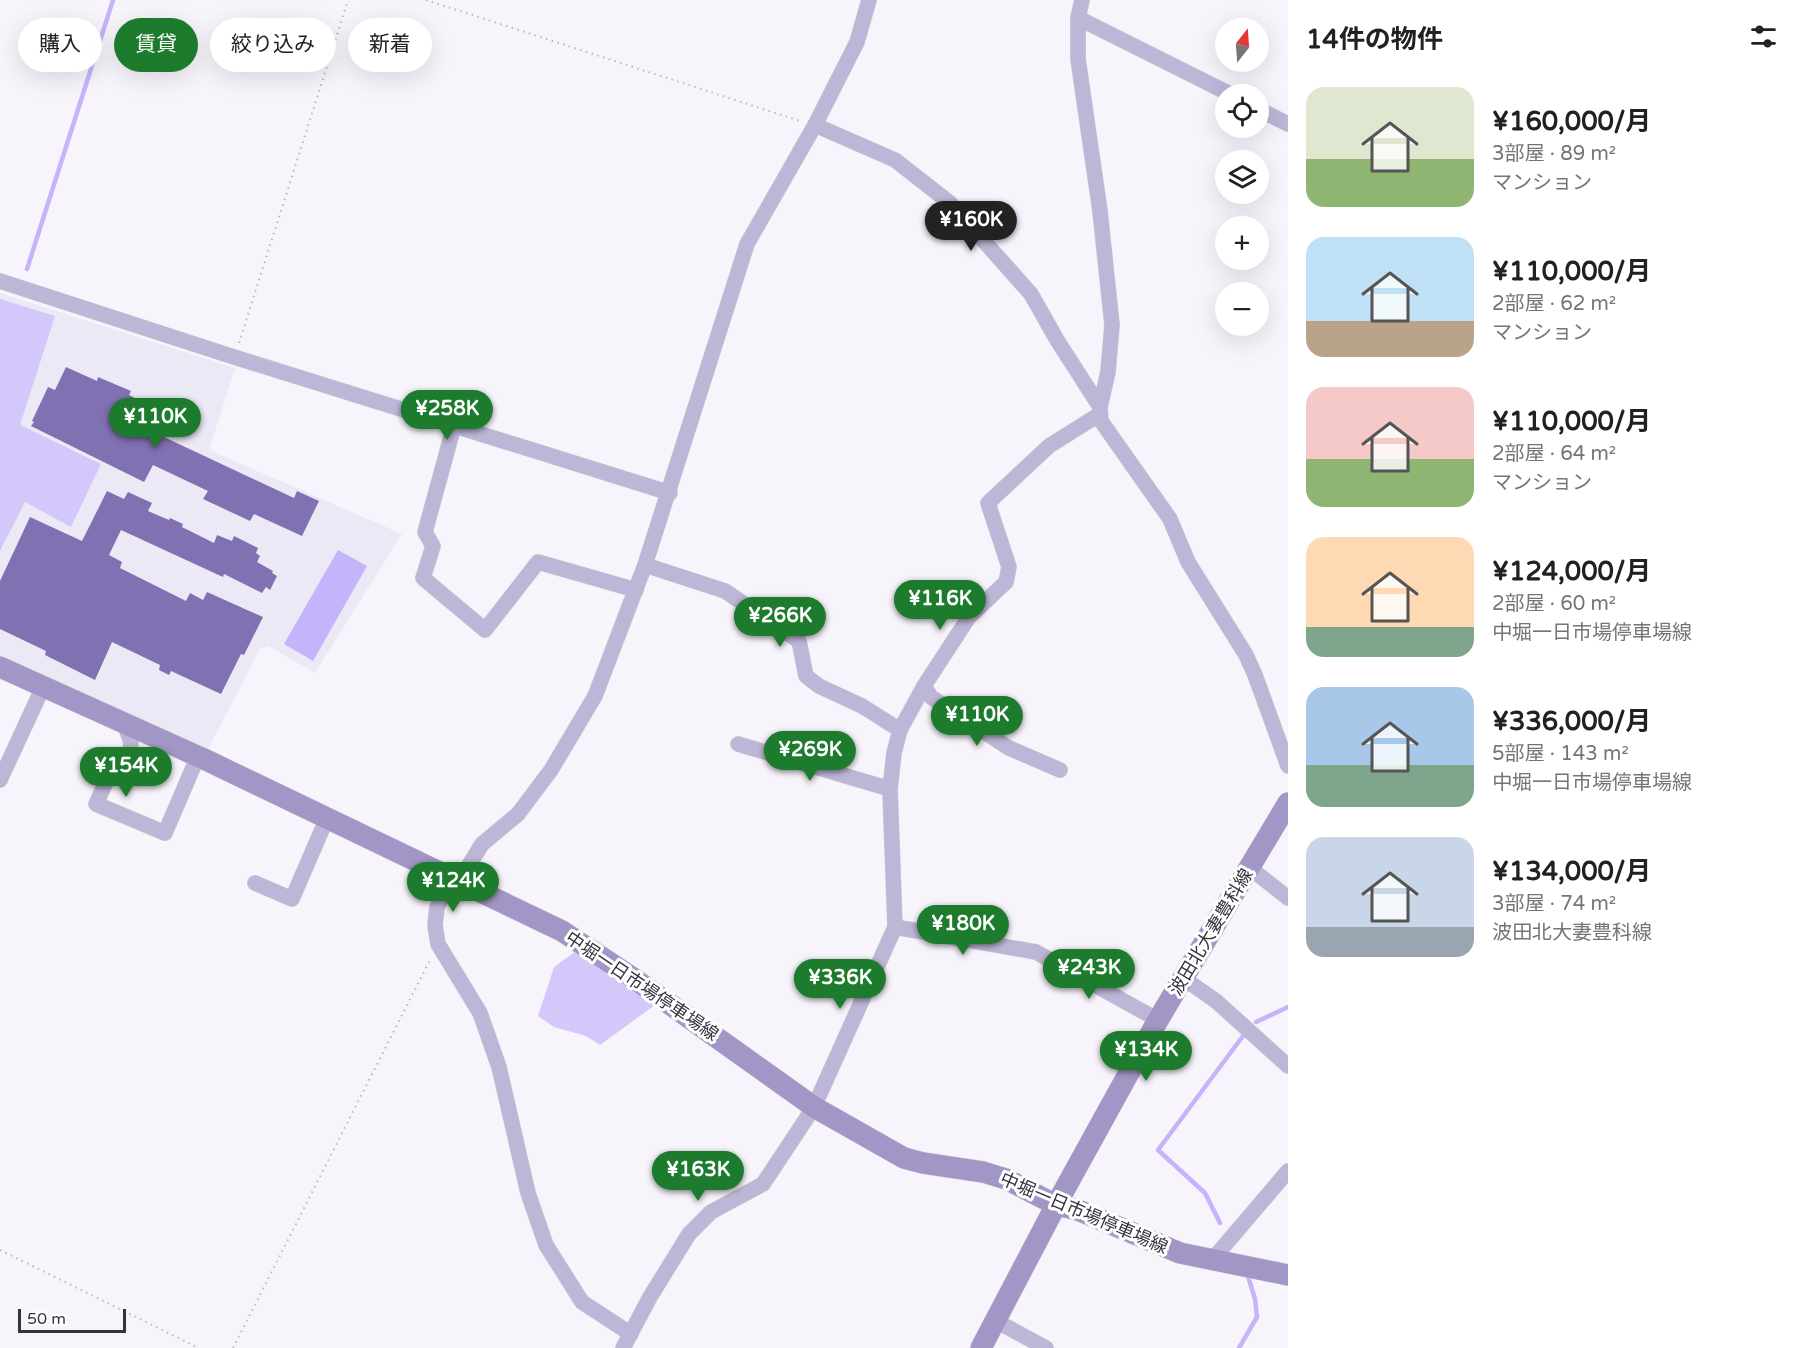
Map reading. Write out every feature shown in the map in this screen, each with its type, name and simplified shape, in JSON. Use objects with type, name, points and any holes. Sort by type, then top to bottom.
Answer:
[{"type":"main road","name":"中堀一日市場停車場線","points":[[0,667],[198,756],[562,931],[633,978],[814,1107],[904,1158],[983,1172],[1006,1179],[1056,1204],[1078,1210],[1180,1253],[1288,1275]]},
{"type":"main road","name":"波田北大妻豊科線","points":[[981,1348],[1056,1204],[1158,1020],[1288,803]]},
{"type":"street","points":[[631,1334],[582,1302],[546,1245],[528,1193],[499,1067],[480,1013],[438,944],[435,925],[437,907],[463,875],[482,844],[518,814],[551,770],[595,696],[670,493],[747,244],[815,125],[857,42],[869,0]]},
{"type":"street","points":[[1082,0],[1078,18],[1078,59],[1100,212],[1112,325],[1108,372],[1100,410],[1101,421],[1170,519],[1188,562],[1246,655],[1288,766]]},
{"type":"street","points":[[1078,18],[1215,86]]},
{"type":"street","points":[[1269,114],[1288,124]]},
{"type":"street","points":[[815,125],[895,160],[950,202],[1031,294],[1100,410]]},
{"type":"street","points":[[0,281],[234,357],[670,493]]},
{"type":"street","points":[[623,1348],[650,1297],[689,1234],[711,1212],[763,1184],[814,1107],[895,927],[890,789],[894,753],[900,730],[924,686],[969,617],[1006,582],[1009,567],[988,503],[1049,446],[1100,410]]},
{"type":"street","points":[[454,426],[425,532],[433,546],[423,578],[485,630],[538,562],[636,590]]},
{"type":"street","points":[[645,565],[725,591],[799,640],[806,676],[819,686],[862,706],[900,730]]},
{"type":"street","points":[[924,686],[931,697],[1009,748],[1060,770]]},
{"type":"street","points":[[0,780],[43,687]]},
{"type":"street","points":[[124,723],[132,742],[130,753],[123,763],[111,771],[96,804],[165,833],[198,756]]},
{"type":"street","points":[[738,744],[890,789]]},
{"type":"street","points":[[255,883],[292,899],[327,818]]},
{"type":"street","points":[[1250,868],[1288,898]]},
{"type":"street","points":[[895,927],[1036,952],[1158,1020]]},
{"type":"street","points":[[1183,978],[1216,1001],[1287,1064]]},
{"type":"street","points":[[1213,1259],[1288,1171]]},
{"type":"street","points":[[996,1321],[1046,1348]]},
{"type":"path","points":[[234,357],[348,0]]},
{"type":"path","points":[[426,0],[815,125]]},
{"type":"path","points":[[233,1348],[438,944]]},
{"type":"path","points":[[0,1250],[199,1348]]},
{"type":"shaded area","points":[[0,293],[235,368],[209,450],[402,534],[315,673],[268,646],[260,649],[208,749],[0,655]]},
{"type":"shaded area","points":[[0,299],[55,316],[20,425],[101,464],[71,527],[25,502],[0,551]]},
{"type":"shaded area","points":[[338,550],[367,566],[313,661],[284,644]]},
{"type":"shaded area","points":[[579,949],[655,1005],[600,1045],[586,1036],[554,1027],[538,1016],[554,967]]},
{"type":"building","points":[[66,367],[97,381],[98,377],[131,391],[129,395],[146,404],[144,406],[157,414],[149,430],[294,498],[297,491],[319,501],[302,536],[254,514],[250,521],[203,499],[208,491],[153,465],[144,482],[31,426],[48,387],[55,390]]},
{"type":"building","points":[[107,491],[124,499],[128,492],[152,503],[148,511],[183,524],[182,527],[214,543],[217,535],[232,541],[234,536],[258,548],[256,553],[260,556],[257,562],[273,571],[272,573],[277,576],[270,590],[266,587],[262,593],[224,574],[223,577],[121,530],[109,555],[122,562],[120,568],[186,601],[190,593],[203,600],[207,592],[263,617],[221,694],[171,671],[169,675],[159,670],[160,665],[112,642],[95,680],[45,655],[46,651],[0,629],[0,581],[30,517],[82,541]]},
{"type":"waterway","points":[[27,269],[113,0]]},
{"type":"waterway","points":[[1256,1022],[1288,1007]]},
{"type":"waterway","points":[[1220,1223],[1205,1193],[1158,1150],[1246,1032]]},
{"type":"waterway","points":[[1239,1348],[1257,1317],[1255,1299],[1247,1273]]}]
